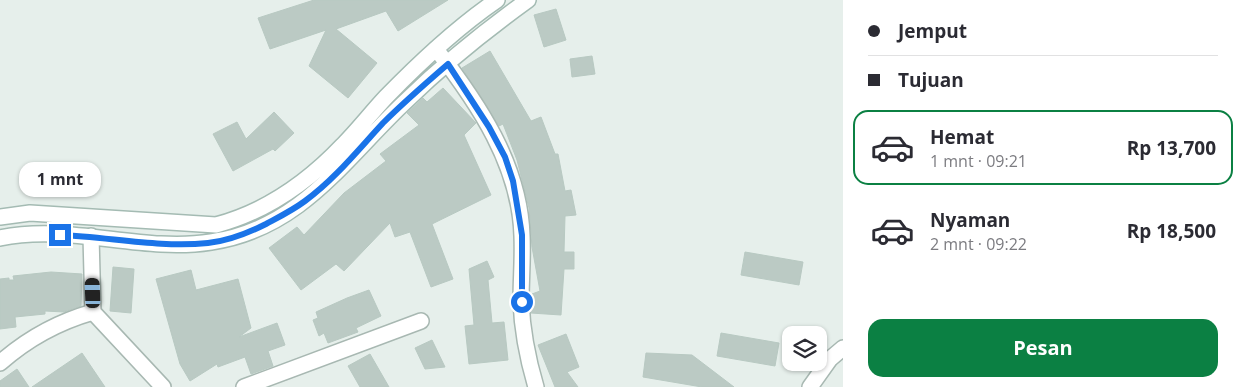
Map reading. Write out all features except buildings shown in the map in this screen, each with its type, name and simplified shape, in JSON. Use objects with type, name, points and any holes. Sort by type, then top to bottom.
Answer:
[{"type":"main road","points":[[0,238],[30,233],[91,236],[159,244],[209,243],[230,239],[252,231],[292,210],[313,195],[337,173],[348,150],[386,98],[436,49],[497,0]]},
{"type":"main road","points":[[0,217],[30,213],[216,225],[236,220],[303,182],[325,163],[348,150],[483,34],[528,0]]},
{"type":"main road","points":[[436,49],[489,127],[505,157],[513,181],[522,235],[522,302],[524,320],[536,387]]},
{"type":"main road","points":[[91,236],[93,312],[163,387]]},
{"type":"main road","points":[[0,363],[14,351],[50,329],[71,319],[93,312]]},
{"type":"main road","points":[[244,387],[421,321]]},
{"type":"main road","points":[[810,387],[830,359],[843,348]]},
{"type":"route","points":[[60,235],[178,244],[209,243],[230,239],[252,231],[306,201],[337,173],[406,101],[448,64],[489,127],[505,157],[513,181],[519,206],[522,235],[522,302]]}]
